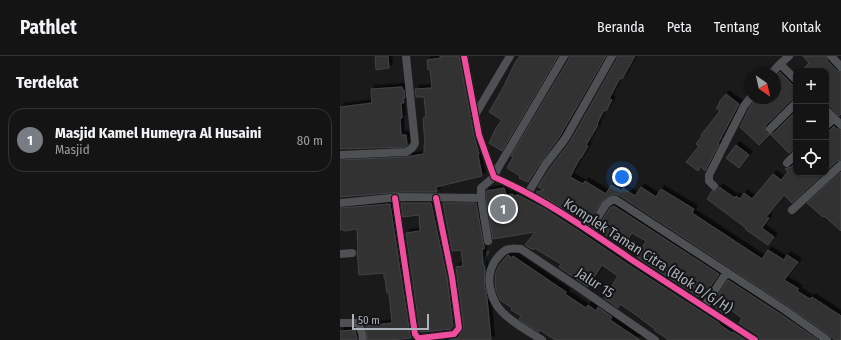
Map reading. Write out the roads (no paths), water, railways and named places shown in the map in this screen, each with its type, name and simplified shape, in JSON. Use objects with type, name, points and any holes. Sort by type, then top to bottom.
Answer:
[{"type":"street","points":[[340,155],[406,152],[414,146],[415,142],[406,56]]},
{"type":"street","points":[[464,56],[479,135],[494,177]]},
{"type":"street","points":[[475,115],[510,56]]},
{"type":"street","points":[[488,241],[481,198],[481,188],[494,177],[564,56]]},
{"type":"street","points":[[528,193],[545,165],[565,138],[612,56]]},
{"type":"street","points":[[776,68],[789,56]]},
{"type":"street","points":[[780,64],[793,77]]},
{"type":"street","points":[[714,186],[709,181],[709,175],[746,104]]},
{"type":"street","points":[[770,130],[795,104]]},
{"type":"street","points":[[829,113],[841,125]]},
{"type":"street","points":[[829,123],[834,118]]},
{"type":"street","points":[[787,163],[793,157]]},
{"type":"street","points":[[792,210],[841,166]]},
{"type":"street","name":"Komplek Taman Citra (Blok D/G/H)","points":[[494,177],[528,193],[590,231],[755,340]]},
{"type":"street","points":[[340,203],[395,198],[481,198]]},
{"type":"street","points":[[395,198],[415,334],[418,338],[421,338],[454,334],[460,328],[452,277],[436,198]]},
{"type":"street","points":[[590,231],[606,204],[612,200],[616,200],[785,310],[827,340]]},
{"type":"street","name":"Jalur 15","points":[[542,340],[524,329],[502,312],[492,296],[489,285],[491,267],[499,256],[507,249],[521,249],[655,340]]},
{"type":"street","points":[[340,254],[352,253]]},
{"type":"street","points":[[704,307],[727,272]]},
{"type":"street","points":[[340,323],[358,323],[363,340]]},
{"type":"waterway","points":[[488,252],[485,257],[486,292],[490,299]]},
{"type":"place","name":"Masjid Kamel Humeyra Al Husaini","points":[[503,209]]}]
